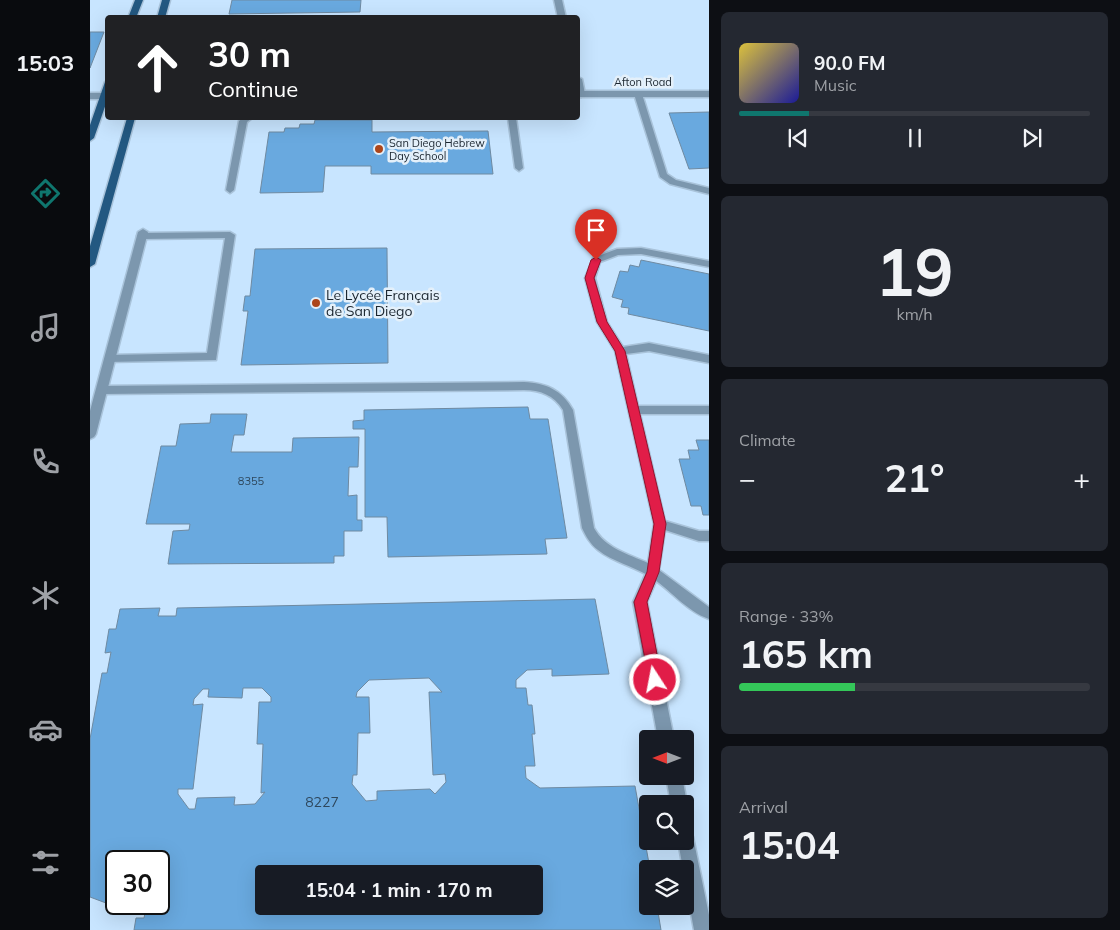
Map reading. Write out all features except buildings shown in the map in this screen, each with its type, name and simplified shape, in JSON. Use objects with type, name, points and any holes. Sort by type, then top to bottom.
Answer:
[{"type":"main road","points":[[133,15],[138,0]]},
{"type":"main road","points":[[162,15],[166,0]]},
{"type":"main road","points":[[90,138],[105,96]]},
{"type":"main road","points":[[90,264],[130,120]]},
{"type":"street","points":[[558,0],[561,15]]},
{"type":"street","name":"Afton Road","points":[[580,94],[709,94]]},
{"type":"street","points":[[90,96],[105,96]]},
{"type":"street","points":[[90,434],[142,234]]},
{"type":"street","points":[[653,572],[640,602],[664,730]]},
{"type":"street","points":[[688,850],[703,930]]},
{"type":"lane","points":[[638,94],[663,175],[673,182],[709,191]]},
{"type":"lane","points":[[230,190],[245,120]]},
{"type":"lane","points":[[512,120],[519,168]]},
{"type":"lane","points":[[110,359],[212,357],[230,235],[142,234]]},
{"type":"lane","points":[[653,572],[660,524],[620,351],[602,322],[590,278],[596,260],[617,252],[641,251],[709,264]]},
{"type":"lane","points":[[620,351],[649,347],[709,359]]},
{"type":"lane","points":[[102,390],[524,386],[545,388],[560,397],[568,410],[588,528],[591,536],[609,553],[653,572],[690,602],[709,614]]},
{"type":"lane","points":[[633,410],[709,410]]},
{"type":"lane","points":[[660,524],[699,536],[709,536]]},
{"type":"place","name":"San Diego Hebrew Day School","points":[[379,149]]},
{"type":"place","name":"Le Lycée Français de San Diego","points":[[316,303]]},
{"type":"route","points":[[596,260],[590,278],[602,322],[620,351],[660,524],[653,572],[640,602],[655,680]]}]
